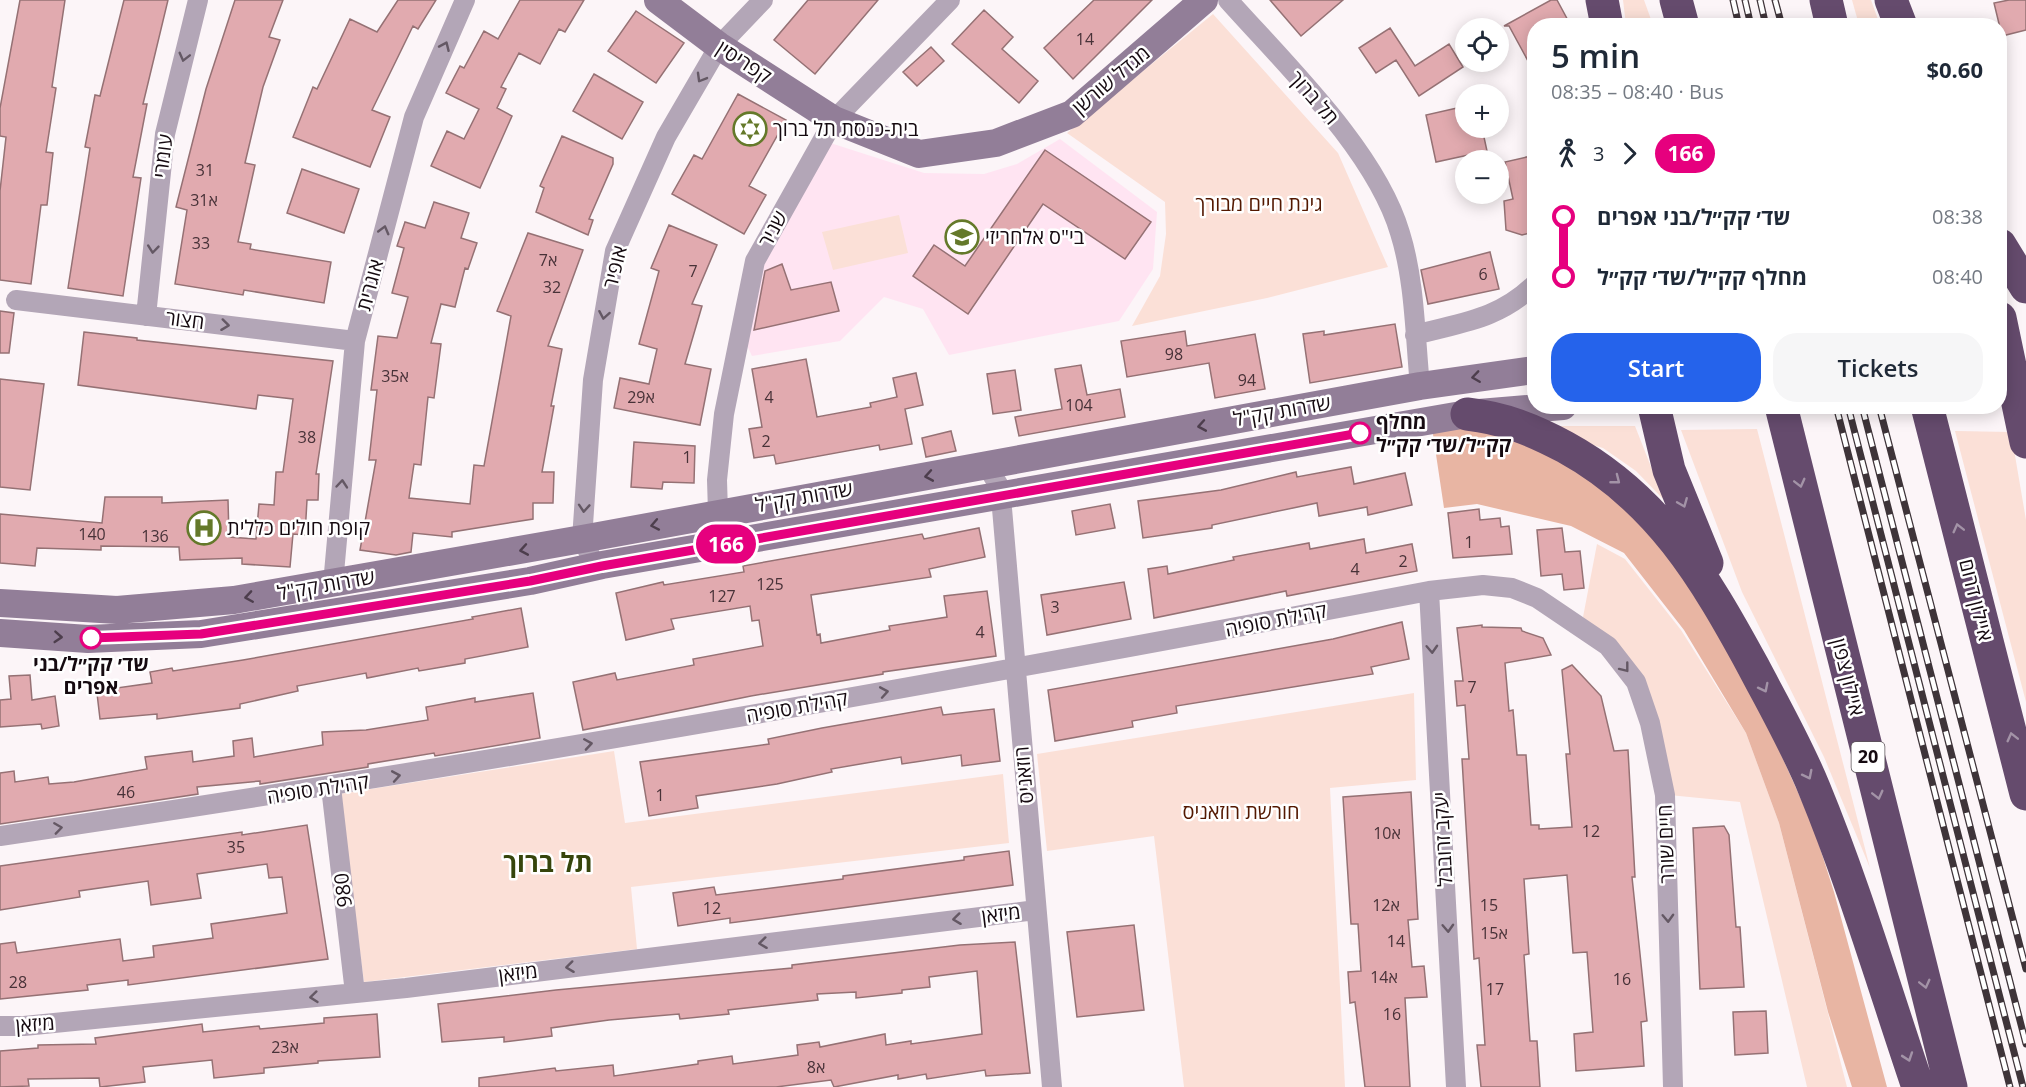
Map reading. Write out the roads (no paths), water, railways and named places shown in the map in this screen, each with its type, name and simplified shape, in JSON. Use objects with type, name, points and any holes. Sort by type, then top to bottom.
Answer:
[{"type":"highway","points":[[1602,0],[1605,18]]},
{"type":"highway","points":[[1676,0],[1681,18]]},
{"type":"highway","points":[[1826,0],[1830,18]]},
{"type":"highway","points":[[1891,0],[1898,18]]},
{"type":"highway","points":[[2007,256],[2026,287]]},
{"type":"highway","points":[[2007,342],[2012,360],[2015,405],[2026,441]]},
{"type":"highway","points":[[1467,414],[1501,419],[1537,432],[1592,462],[1621,483],[1670,532],[1702,575],[1740,642],[1813,786],[1918,1087]]},
{"type":"highway","points":[[1656,414],[1669,470],[1740,642]]},
{"type":"highway","name":"איילון צפון","points":[[1783,414],[1951,1087]]},
{"type":"highway","name":"איילון דרום","points":[[1929,414],[2026,794]]},
{"type":"main road","name":"קפריסין","points":[[658,0],[719,46],[834,120]]},
{"type":"main road","name":"מגדל שורשן","points":[[834,120],[919,154],[996,143],[1072,114],[1204,0]]},
{"type":"main road","name":"שדרות קק\"ל","points":[[0,603],[117,610],[234,600],[987,466],[1420,386],[1527,371]]},
{"type":"main road","name":"שדרות קק\"ל","points":[[0,633],[88,639],[201,634],[530,581],[602,566],[1467,414],[1527,409]]},
{"type":"street","name":"עומרי","points":[[146,316],[165,134],[198,0]]},
{"type":"street","name":"אוגרית","points":[[333,584],[355,341],[414,117],[465,0]]},
{"type":"street","name":"אופיר","points":[[582,539],[593,380],[615,251],[666,137],[719,46],[763,0]]},
{"type":"street","name":"שניר","points":[[718,513],[717,480],[724,414],[755,261],[834,120],[950,0]]},
{"type":"street","name":"תל ברוך","points":[[1228,0],[1347,135],[1389,204],[1401,234],[1408,266],[1420,386]]},
{"type":"street","points":[[1415,335],[1489,316],[1519,299],[1527,292]]},
{"type":"street","name":"חצור","points":[[16,300],[355,341]]},
{"type":"street","name":"רוזאניס","points":[[987,466],[999,486],[1001,497],[1014,669],[1052,1087]]},
{"type":"street","points":[[582,539],[592,559],[602,566]]},
{"type":"street","name":"קהילת סופיה","points":[[0,836],[331,787],[1014,669],[1429,591],[1482,585],[1512,588],[1537,598],[1584,628]]},
{"type":"street","name":"יעקב זרובבל","points":[[1429,591],[1456,1087]]},
{"type":"street","name":"חיים שורר","points":[[1584,628],[1608,646],[1636,682],[1650,723],[1665,795],[1673,1087]]},
{"type":"street","name":"980","points":[[331,787],[355,993]]},
{"type":"street","name":"מיזאן","points":[[0,1026],[24,1026],[355,993],[1036,910]]},
{"type":"railway","points":[[1733,0],[1737,18]]},
{"type":"railway","points":[[1745,0],[1749,18]]},
{"type":"railway","points":[[1760,0],[1764,18]]},
{"type":"railway","points":[[1775,0],[1780,18]]},
{"type":"railway","points":[[1838,414],[2010,1087]]},
{"type":"railway","points":[[1850,414],[2023,1087]]},
{"type":"railway","points":[[1864,414],[2026,1044]]},
{"type":"railway","points":[[1881,414],[2026,969]]},
{"type":"place","name":"בית-כנסת תל ברוך","points":[[750,129]]},
{"type":"place","name":"בי\"ס אלחריזי","points":[[962,237]]},
{"type":"place","name":"מחלף קק״ל/שד׳ קק״ל","points":[[1360,433]]},
{"type":"place","name":"קופת חולים כללית","points":[[204,528]]},
{"type":"place","name":"שד׳ קק״ל/בני אפרים","points":[[91,638]]},
{"type":"district","name":"תל ברוך","points":[[548,863]]},
{"type":"park label","name":"גינת חיים מבורך","points":[[1259,204]]},
{"type":"park label","name":"חורשת רוזאניס","points":[[1241,812]]}]
